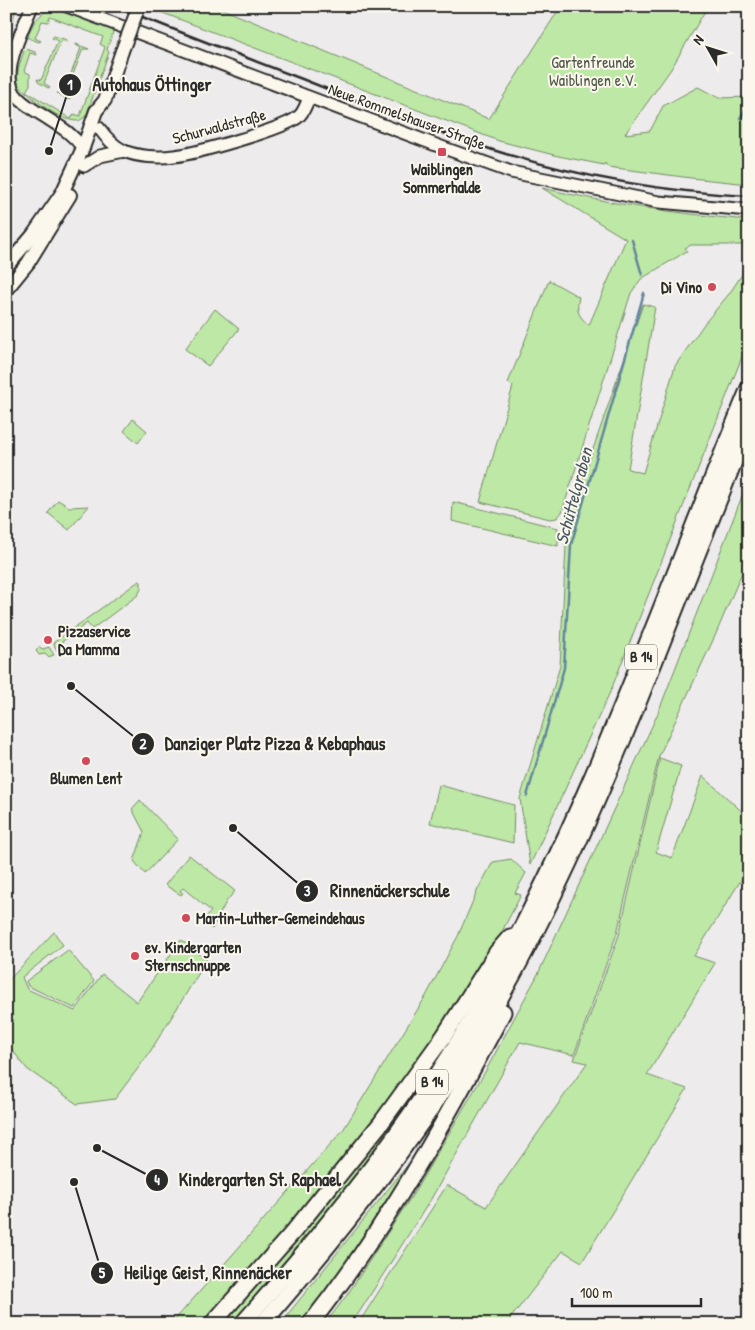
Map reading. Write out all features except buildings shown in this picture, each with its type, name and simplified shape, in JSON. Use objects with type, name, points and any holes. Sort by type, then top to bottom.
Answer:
[{"type":"highway","name":"B 14","points":[[242,1324],[339,1211],[404,1123],[472,1019],[547,877],[607,740],[749,388]]},
{"type":"highway","name":"B 14","points":[[262,1324],[352,1216],[409,1141],[489,1017],[533,937],[559,885],[612,765],[749,424]]},
{"type":"highway","points":[[310,1324],[372,1240],[437,1135],[528,967],[546,930],[559,885]]},
{"type":"highway","points":[[212,1324],[294,1231],[352,1160],[439,1043],[496,952],[524,921]]},
{"type":"main road","points":[[6,290],[28,263],[70,194],[84,166],[95,127],[96,110],[104,100],[139,6]]},
{"type":"main road","points":[[6,268],[33,235],[62,193],[95,127]]},
{"type":"street","points":[[32,6],[12,59],[9,77],[14,93],[43,116],[60,125],[74,136],[84,148]]},
{"type":"street","name":"Neue Rommelshauser Straße","points":[[67,6],[511,172],[659,202],[749,210]]},
{"type":"street","name":"Schurwaldstraße","points":[[84,166],[100,156],[124,151],[150,156],[176,156],[231,142],[297,118],[302,114],[309,98]]},
{"type":"street","points":[[60,125],[75,129],[95,127]]},
{"type":"street","name":"Schurwaldstraße","points":[[95,127],[124,151]]},
{"type":"green space","points":[[6,6],[17,6],[8,35],[6,34]]},
{"type":"green space","name":"Gartenfreunde Waiblingen e.V.","points":[[157,6],[215,6],[489,119],[561,6],[708,6],[671,69],[625,134],[650,131],[663,106],[698,87],[719,98],[749,97],[749,184],[608,167],[605,163],[604,165],[558,156],[499,141],[155,10]]},
{"type":"green space","points":[[54,9],[114,29],[107,50],[109,52],[86,116],[79,121],[63,118],[47,109],[19,86],[18,82],[18,68],[24,51],[26,49],[35,52],[37,55],[30,53],[24,71],[30,74],[30,85],[26,91],[71,119],[74,114],[80,116],[105,47],[100,44],[103,37],[50,17],[48,22],[42,21],[35,38],[41,41],[28,38],[36,19],[49,10]]},
{"type":"green space","points":[[54,36],[68,42],[61,41],[44,83],[50,87],[48,88],[38,82],[37,79],[41,80],[58,41],[52,38]]},
{"type":"green space","points":[[76,44],[89,49],[83,49],[65,95],[71,98],[69,100],[57,93],[63,94],[81,48]]},
{"type":"green space","points":[[542,188],[645,208],[749,220],[749,245],[691,245],[685,248],[687,251],[641,279],[631,293],[562,512],[557,518],[550,519],[480,502],[513,386],[508,383],[549,280],[579,297],[579,313],[582,319],[589,325],[626,239]]},
{"type":"green space","points":[[749,264],[749,339],[611,690],[530,865],[520,799],[560,666],[567,525],[643,304],[655,307],[628,469],[643,473],[675,366]]},
{"type":"green space","points":[[215,309],[239,329],[208,366],[185,349]]},
{"type":"green space","points":[[133,419],[147,431],[138,443],[124,431]]},
{"type":"green space","points":[[749,478],[749,556],[715,636],[659,756],[617,933],[574,1055],[520,1042],[431,1199],[360,1311],[351,1324],[325,1324],[347,1295],[415,1191],[485,1072],[538,974],[658,713]]},
{"type":"green space","points":[[58,500],[69,507],[89,506],[69,530],[48,513]]},
{"type":"green space","points":[[453,502],[558,528],[558,546],[452,521]]},
{"type":"green space","points":[[139,581],[141,582],[141,589],[138,595],[92,629],[87,623],[59,644],[62,650],[58,652],[53,643]]},
{"type":"green space","points":[[39,647],[43,649],[49,647],[54,655],[48,657],[45,654],[39,655],[36,651]]},
{"type":"green space","points":[[660,758],[681,766],[656,852],[672,858],[703,776],[749,818],[749,867],[694,956],[715,963],[647,1075],[687,1089],[582,1262],[563,1251],[506,1324],[358,1324],[447,1185],[486,1207],[587,1063],[574,1060],[619,935]]},
{"type":"green space","points":[[439,785],[514,805],[513,843],[430,823]]},
{"type":"green space","points":[[140,800],[178,839],[145,874],[134,861],[144,832],[132,809]]},
{"type":"green space","points":[[189,855],[235,891],[226,902],[212,929],[203,921],[211,911],[183,888],[180,891],[183,893],[181,895],[165,885]]},
{"type":"green space","points":[[511,859],[526,873],[515,893],[521,895],[488,957],[452,1013],[387,1106],[279,1239],[203,1324],[171,1324],[343,1130],[426,996],[458,936],[478,889],[493,862]]},
{"type":"green space","points":[[54,932],[63,945],[22,977],[27,989],[75,1011],[102,974],[137,1002],[181,940],[207,960],[148,1055],[115,1099],[77,1104],[27,1069],[6,1042],[6,983]]},
{"type":"green space","points":[[68,950],[94,981],[74,1008],[28,986],[26,981]]},
{"type":"green space","points":[[420,1082],[422,1084],[339,1197],[232,1324],[219,1324],[381,1135]]},
{"type":"green space","points":[[418,1152],[320,1301],[300,1324],[280,1324]]},
{"type":"waterway","name":"Schüttelgraben","points":[[740,118],[749,105]]},
{"type":"waterway","points":[[632,240],[642,275]]},
{"type":"waterway","name":"Schüttelgraben","points":[[527,796],[564,668],[571,545],[644,293]]},
{"type":"railway","points":[[115,6],[397,116],[493,150],[555,168],[651,187],[749,196]]},
{"type":"place","name":"Autohaus Öttinger","points":[[49,151]]},
{"type":"place","name":"Waiblingen Sommerhalde","points":[[442,152]]},
{"type":"place","name":"Di Vino","points":[[712,287]]},
{"type":"place","name":"Pizzaservice Da Mamma","points":[[48,640]]},
{"type":"place","name":"Danziger Platz Pizza & Kebaphaus","points":[[71,686]]},
{"type":"place","name":"Blumen Lent","points":[[86,761]]},
{"type":"place","name":"Rinnenäckerschule","points":[[233,828]]},
{"type":"place","name":"Martin-Luther-Gemeindehaus","points":[[186,918]]},
{"type":"place","name":"ev. Kindergarten Sternschnuppe","points":[[135,956]]},
{"type":"place","name":"Kindergarten St. Raphael","points":[[97,1148]]},
{"type":"place","name":"Heilige Geist, Rinnenäcker","points":[[74,1182]]}]
